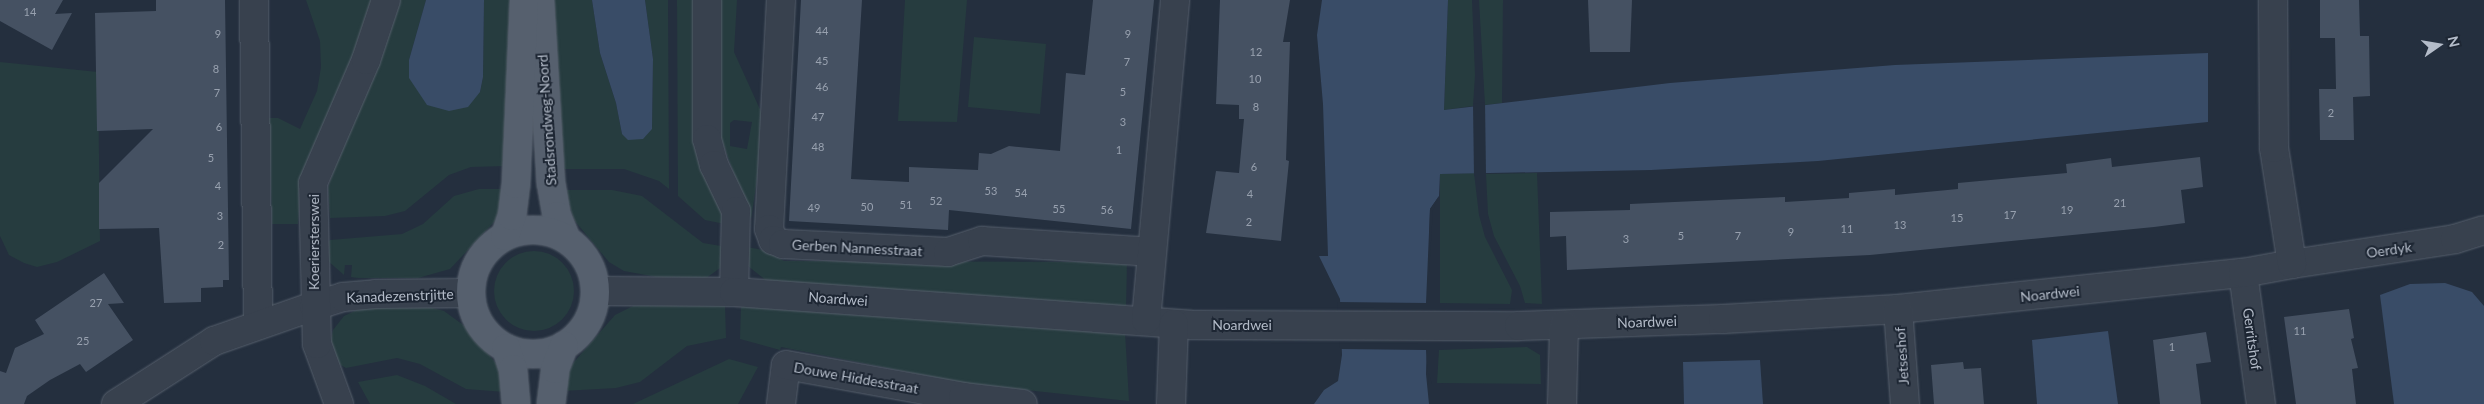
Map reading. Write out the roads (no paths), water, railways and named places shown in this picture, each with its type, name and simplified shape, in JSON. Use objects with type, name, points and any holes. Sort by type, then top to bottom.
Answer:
[{"type":"main road","name":"Stadsrondweg-Noord","points":[[505,236],[512,216],[516,184],[524,0]]},
{"type":"main road","name":"Stadsrondweg-Noord","points":[[540,0],[551,183],[557,216],[566,238]]},
{"type":"main road","points":[[551,404],[555,369],[564,346],[587,323],[594,308],[596,291],[587,261],[566,238],[536,229],[505,236],[493,243],[476,266],[470,293],[477,320],[494,341],[506,348],[535,355],[564,346]]},
{"type":"main road","points":[[506,348],[513,369],[516,404]]},
{"type":"street","points":[[254,0],[258,323]]},
{"type":"street","name":"Koeriersterswei","points":[[339,404],[317,344],[314,306],[313,183],[366,60],[386,0]]},
{"type":"street","points":[[707,0],[707,139],[714,165],[736,211],[734,292]]},
{"type":"street","name":"Gerben Nannesstraat","points":[[781,0],[769,229],[773,240],[783,244],[948,252],[982,241],[1150,252]]},
{"type":"street","points":[[1146,320],[1150,252],[1175,0]]},
{"type":"street","points":[[2273,0],[2274,148],[2292,264]]},
{"type":"street","name":"Oerdyk","points":[[2292,264],[2455,239],[2484,230]]},
{"type":"street","name":"Noardwei","points":[[596,291],[734,292],[1146,320],[1174,324],[1564,325],[1898,309],[2243,273],[2292,264]]},
{"type":"street","name":"Gerritshof","points":[[2243,273],[2261,404]]},
{"type":"street","name":"Kanadezenstrjitte","points":[[116,404],[184,357],[258,323],[343,297],[376,294],[470,293]]},
{"type":"street","name":"Jetseshof","points":[[1898,309],[1905,404]]},
{"type":"street","points":[[1171,404],[1174,324]]},
{"type":"street","points":[[1562,404],[1564,325]]},
{"type":"street","name":"Douwe Hiddesstraat","points":[[781,404],[786,365],[1023,404]]},
{"type":"water","points":[[426,0],[484,0],[483,77],[480,92],[468,107],[449,111],[427,105],[409,78],[409,60]]},
{"type":"water","points":[[592,0],[645,0],[653,59],[652,129],[643,139],[628,140],[622,134],[616,103],[600,53]]},
{"type":"water","points":[[1322,0],[1448,0],[1444,110],[1670,83],[1895,65],[2208,53],[2208,122],[1818,161],[1651,170],[1440,174],[1439,196],[1430,209],[1426,374],[1429,404],[1314,404],[1324,390],[1338,381],[1342,355],[1340,299],[1319,256],[1328,256],[1323,104],[1317,35]]},
{"type":"water","points":[[2445,283],[2472,292],[2484,306],[2484,404],[2394,404],[2380,295],[2410,284]]},
{"type":"water","points":[[2108,331],[2118,404],[2037,404],[2032,340]]},
{"type":"water","points":[[1760,360],[1763,404],[1684,404],[1683,362]]}]
